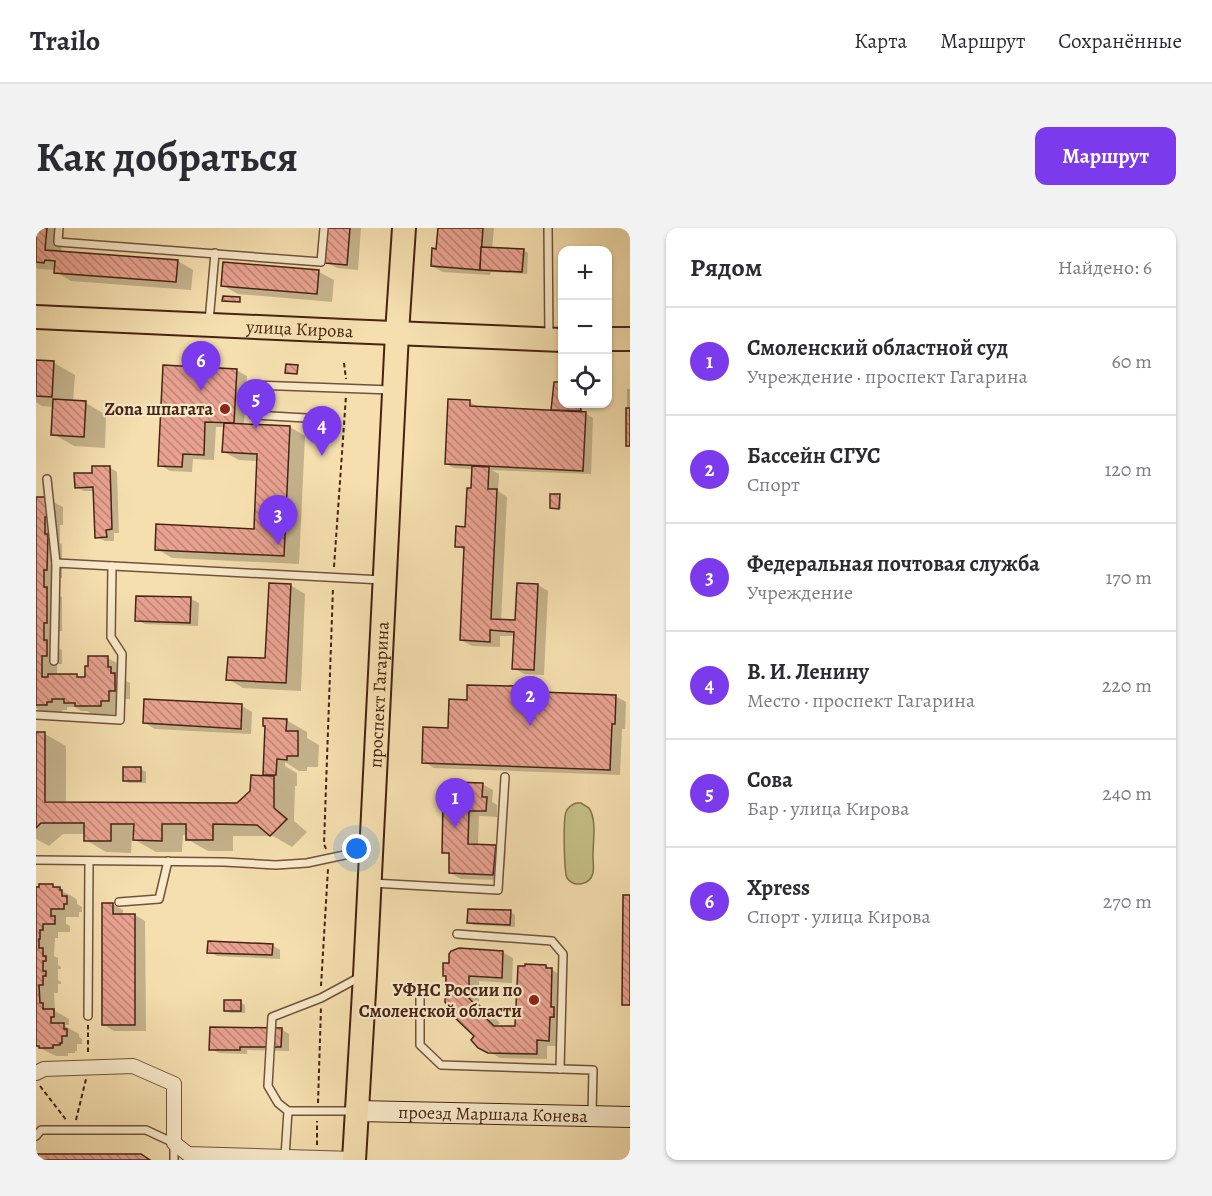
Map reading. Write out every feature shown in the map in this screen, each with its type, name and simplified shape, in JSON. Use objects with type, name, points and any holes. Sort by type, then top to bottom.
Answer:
[{"type":"main road","name":"проспект Гагарина","points":[[354,1159],[404,228]]},
{"type":"main road","name":"улица Кирова","points":[[36,317],[556,340]]},
{"type":"main road","points":[[612,339],[630,339]]},
{"type":"street","points":[[36,1073],[44,1070],[134,1066],[174,1083],[174,1143],[189,1154],[246,1158],[354,1159]]},
{"type":"street","name":"проезд Маршала Конева","points":[[357,1111],[630,1118]]},
{"type":"lane","points":[[60,228],[58,242],[321,262],[324,228]]},
{"type":"lane","points":[[548,228],[556,340]]},
{"type":"lane","points":[[209,325],[215,253]]},
{"type":"lane","points":[[306,418],[253,415],[251,385],[395,390]]},
{"type":"lane","points":[[47,479],[56,563],[54,661]]},
{"type":"lane","points":[[56,563],[385,580]]},
{"type":"lane","points":[[36,715],[120,720],[122,654],[111,637],[112,566]]},
{"type":"lane","points":[[369,882],[498,890],[505,777]]},
{"type":"lane","points":[[36,860],[224,862],[276,865],[307,863],[371,850]]},
{"type":"lane","points":[[88,1016],[89,861]]},
{"type":"lane","points":[[119,902],[159,899],[168,861]]},
{"type":"lane","points":[[457,934],[552,941],[563,954],[560,1069]]},
{"type":"lane","points":[[357,1111],[288,1112],[278,1103],[268,1086],[272,1017],[321,998],[365,975]]},
{"type":"lane","points":[[420,993],[420,1045],[441,1065],[593,1070],[592,1116]]},
{"type":"lane","points":[[285,1157],[288,1112]]},
{"type":"lane","points":[[36,1136],[41,1130],[146,1130],[174,1143],[174,1160]]},
{"type":"path","points":[[316,1158],[328,859],[324,844],[334,577],[347,388],[344,363]]},
{"type":"path","points":[[74,1130],[88,1068],[88,1016]]},
{"type":"path","points":[[36,1081],[74,1130]]},
{"type":"shaded area","points":[[576,803],[589,808],[594,830],[593,873],[589,880],[582,884],[574,883],[567,878],[565,866],[566,812]]},
{"type":"building","points":[[36,228],[47,228],[45,250],[178,260],[176,282],[54,273],[55,261],[36,262]]},
{"type":"building","points":[[327,228],[350,228],[347,265],[325,263]]},
{"type":"building","points":[[438,228],[483,228],[480,270],[431,266],[432,248],[436,249]]},
{"type":"building","points":[[481,247],[524,249],[522,272],[480,270]]},
{"type":"building","points":[[223,262],[319,270],[317,294],[221,286]]},
{"type":"building","points":[[223,296],[240,297],[240,302],[222,301]]},
{"type":"building","points":[[36,360],[54,361],[52,397],[36,396]]},
{"type":"building","points":[[286,364],[298,365],[297,374],[285,373]]},
{"type":"building","points":[[163,365],[237,369],[234,423],[205,422],[204,455],[183,454],[182,467],[158,466]]},
{"type":"building","points":[[554,382],[558,382],[558,408],[581,408],[581,411],[551,410]]},
{"type":"building","points":[[53,399],[86,401],[84,437],[51,435]]},
{"type":"building","points":[[448,399],[470,400],[470,406],[586,412],[583,471],[445,464]]},
{"type":"building","points":[[626,408],[630,408],[630,446],[626,446]]},
{"type":"building","points":[[224,423],[290,426],[284,556],[155,550],[156,524],[254,529],[257,454],[222,452]]},
{"type":"building","points":[[92,466],[110,466],[112,529],[106,530],[107,537],[95,538],[93,487],[75,488],[74,473],[92,473]]},
{"type":"building","points":[[472,466],[489,467],[488,489],[497,489],[491,619],[515,620],[517,583],[538,584],[534,670],[512,669],[514,632],[490,630],[490,642],[460,640],[464,547],[455,547],[456,526],[465,527],[467,488],[471,488]]},
{"type":"building","points":[[550,494],[560,494],[559,509],[550,508]]},
{"type":"building","points":[[36,497],[48,497],[48,517],[45,517],[45,534],[48,534],[47,570],[44,570],[44,587],[47,587],[47,623],[44,623],[44,640],[47,640],[47,656],[42,656],[42,677],[48,677],[48,674],[77,674],[77,677],[85,677],[88,656],[108,656],[108,667],[111,667],[111,673],[115,673],[115,691],[109,691],[109,701],[101,701],[101,706],[75,706],[75,703],[64,703],[64,699],[52,699],[52,702],[47,702],[47,705],[36,705]]},
{"type":"building","points":[[269,583],[291,584],[286,683],[226,680],[228,657],[265,658]]},
{"type":"building","points":[[136,596],[191,597],[190,623],[135,621]]},
{"type":"building","points":[[467,685],[516,686],[516,691],[616,695],[610,770],[422,763],[423,727],[448,728],[449,699],[467,700]]},
{"type":"building","points":[[144,699],[242,704],[241,729],[143,723]]},
{"type":"building","points":[[263,718],[287,719],[286,731],[298,731],[298,756],[287,756],[287,760],[277,759],[276,775],[263,775],[265,726],[263,726]]},
{"type":"building","points":[[36,732],[45,732],[45,802],[237,803],[250,791],[251,775],[274,776],[274,808],[287,819],[270,836],[257,825],[213,824],[213,840],[186,840],[186,824],[162,824],[162,841],[133,840],[134,824],[111,824],[111,841],[84,841],[84,823],[41,823],[36,828]]},
{"type":"building","points":[[123,767],[141,767],[141,781],[123,781]]},
{"type":"building","points":[[451,782],[483,783],[482,797],[487,797],[486,811],[469,811],[468,844],[496,845],[493,875],[449,873],[449,853],[442,853],[443,801],[450,801]]},
{"type":"building","points":[[39,884],[53,884],[53,887],[60,887],[62,896],[67,896],[64,909],[51,909],[51,916],[55,916],[55,924],[43,924],[39,939],[39,948],[43,948],[43,956],[46,956],[46,961],[43,961],[43,971],[46,971],[46,976],[43,976],[43,985],[39,985],[40,1003],[43,1003],[43,1009],[54,1009],[51,1023],[64,1023],[64,1029],[67,1029],[67,1036],[62,1036],[62,1043],[53,1045],[53,1048],[36,1046],[36,887],[39,887]]},
{"type":"building","points":[[623,895],[630,895],[630,1005],[622,1005]]},
{"type":"building","points":[[102,903],[113,903],[113,914],[135,914],[135,1025],[102,1025]]},
{"type":"building","points":[[468,909],[511,910],[510,925],[467,923]]},
{"type":"building","points":[[208,941],[273,944],[272,955],[207,953]]},
{"type":"building","name":"УФНС России по Смоленской области","points":[[459,948],[503,951],[502,978],[469,976],[469,998],[490,1016],[487,1019],[494,1026],[515,1026],[518,966],[546,965],[546,968],[552,968],[551,1007],[554,1007],[554,1017],[550,1017],[549,1041],[537,1040],[537,1054],[488,1053],[478,1048],[471,1040],[474,1036],[452,1015],[445,1002],[446,976],[443,976],[443,963],[449,963],[451,951]]},
{"type":"building","points":[[224,1000],[241,1000],[241,1011],[224,1011]]},
{"type":"building","points":[[210,1027],[282,1028],[281,1047],[209,1050]]},
{"type":"building","points":[[38,1154],[141,1154],[150,1160],[38,1160]]},
{"type":"place","name":"Xpress","points":[[201,391]]},
{"type":"place","name":"Zona шпагата","points":[[225,409]]},
{"type":"place","name":"Сова","points":[[256,429]]},
{"type":"place","name":"В. И. Ленину","points":[[322,456]]},
{"type":"place","name":"Федеральная почтовая служба","points":[[278,545]]},
{"type":"place","name":"Бассейн СГУС","points":[[530,726]]},
{"type":"place","name":"Смоленский областной суд","points":[[455,828]]},
{"type":"place","name":"УФНС России по Смоленской области","points":[[534,1000]]}]
